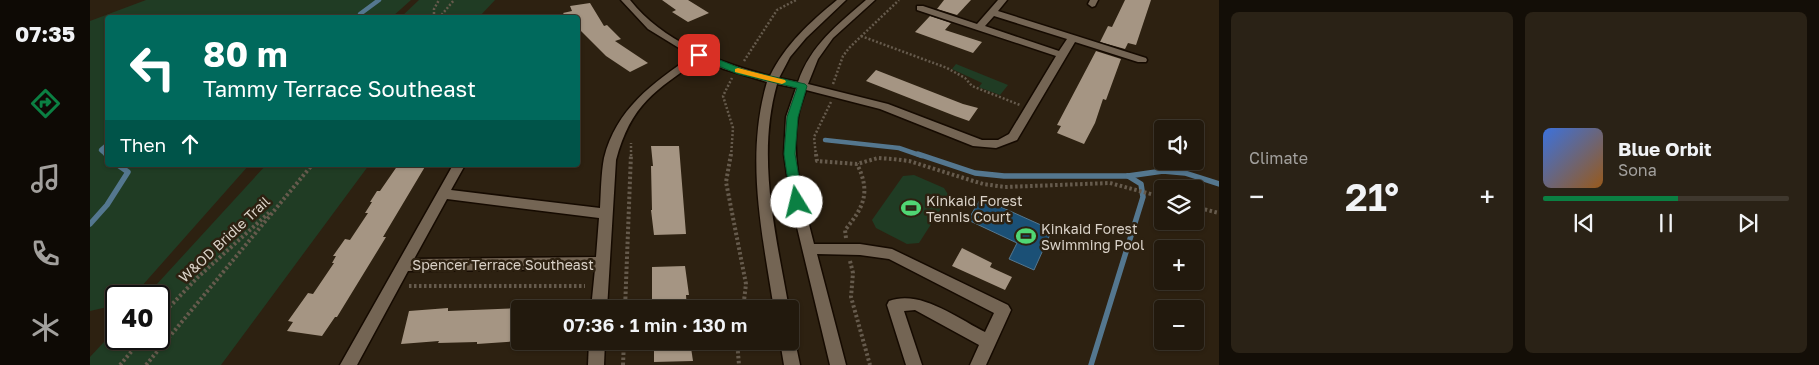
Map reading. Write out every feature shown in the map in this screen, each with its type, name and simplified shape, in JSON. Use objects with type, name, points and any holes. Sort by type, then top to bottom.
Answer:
[{"type":"street","points":[[624,0],[636,14],[655,30],[734,74],[802,86],[874,104],[965,139],[988,145],[998,144],[1013,137],[1072,38]]},
{"type":"street","points":[[781,300],[765,204],[761,135],[766,102],[773,80],[793,46],[806,31],[842,0]]},
{"type":"street","points":[[838,365],[797,202],[790,154],[792,117],[813,59],[830,36],[871,0]]},
{"type":"street","points":[[979,27],[1003,0]]},
{"type":"street","points":[[920,8],[1062,54]]},
{"type":"street","points":[[992,12],[1142,60]]},
{"type":"street","name":"Spencer Terrace Southeast","points":[[600,300],[610,160],[614,141],[622,122],[634,106],[648,92],[699,55]]},
{"type":"street","name":"Spencer Terrace Southeast","points":[[348,365],[458,167]]},
{"type":"street","points":[[444,194],[606,214]]},
{"type":"street","points":[[808,249],[876,250],[905,259],[1003,310],[978,365]]},
{"type":"street","name":"Spencer Terrace Southeast","points":[[404,265],[602,264]]},
{"type":"street","points":[[914,365],[894,305],[916,304],[989,342]]},
{"type":"street","points":[[596,365],[597,350]]},
{"type":"street","points":[[790,350],[792,365]]},
{"type":"path","points":[[434,15],[434,9],[439,0]]},
{"type":"path","points":[[442,15],[454,0]]},
{"type":"path","points":[[745,300],[746,284],[726,182],[728,161],[733,145],[733,128],[723,96],[734,74],[757,44],[777,10],[796,0]]},
{"type":"path","points":[[861,36],[947,68],[965,78],[972,86],[1030,108]]},
{"type":"path","points":[[723,76],[734,74]]},
{"type":"path","points":[[734,74],[740,83]]},
{"type":"path","points":[[625,300],[631,138]]},
{"type":"path","points":[[857,164],[878,158],[893,159],[909,161],[983,184],[1006,187],[1110,184],[1154,195]]},
{"type":"path","points":[[146,365],[310,167]]},
{"type":"path","name":"W&OD Bridle Trail","points":[[170,306],[197,278],[231,250],[284,198]]},
{"type":"path","points":[[1204,209],[1219,213]]},
{"type":"path","points":[[404,294],[409,286],[601,286]]},
{"type":"path","points":[[120,365],[133,350]]},
{"type":"path","points":[[623,365],[624,350]]},
{"type":"path","points":[[738,350],[739,365]]},
{"type":"green space","points":[[146,0],[411,0],[394,15],[106,15]]},
{"type":"green space","points":[[419,0],[495,0],[481,15],[403,15]]},
{"type":"green space","points":[[105,15],[105,167],[247,167],[143,285],[105,285],[105,308],[90,311],[90,21]]},
{"type":"green space","points":[[956,64],[1008,85],[1000,95],[981,88],[979,87],[982,83],[952,69]]},
{"type":"green space","points":[[264,167],[368,167],[221,365],[90,365],[90,357],[105,341],[105,350],[170,350],[170,285],[156,285]]},
{"type":"green space","name":"Kinkaid Forest Tennis Court","points":[[914,175],[944,188],[949,196],[919,243],[907,244],[876,228],[872,220],[903,176]]},
{"type":"water","name":"Kinkaid Forest Swimming Pool","points":[[981,198],[1052,230],[1034,270],[1009,259],[1017,243],[968,220]]},
{"type":"building","points":[[662,0],[688,0],[709,13],[688,22],[672,12],[676,10]]},
{"type":"building","points":[[944,0],[971,0],[957,15],[937,9]]},
{"type":"building","points":[[1125,0],[1151,0],[1136,45],[1128,43],[1125,49],[1100,42],[1108,26],[1112,27]]},
{"type":"building","points":[[590,3],[604,26],[607,25],[621,39],[615,41],[648,63],[630,72],[606,56],[580,30],[580,15],[565,15],[563,13],[572,11],[570,6]]},
{"type":"building","points":[[930,16],[951,23],[945,30],[982,42],[973,53],[915,32]]},
{"type":"building","points":[[1096,51],[1121,59],[1106,100],[1103,99],[1095,123],[1084,144],[1057,133],[1061,126],[1057,125]]},
{"type":"building","points":[[876,70],[978,108],[969,121],[955,116],[866,81]]},
{"type":"building","points":[[651,146],[679,146],[686,234],[654,235],[651,210],[651,166],[653,166]]},
{"type":"building","points":[[397,167],[425,167],[383,237],[386,237],[337,317],[335,317],[322,336],[287,331],[293,322],[288,321],[308,293],[313,294],[334,263],[332,263],[336,256],[333,256],[345,239],[350,240],[368,213],[365,213],[372,202],[370,202],[377,191],[380,191]]},
{"type":"building","points":[[962,248],[992,263],[990,267],[1012,277],[1005,290],[952,266]]},
{"type":"building","points":[[685,266],[689,295],[686,295],[686,300],[652,300],[652,267]]},
{"type":"building","points":[[448,308],[448,311],[511,308],[511,342],[477,344],[477,342],[438,343],[439,341],[401,344],[409,311]]},
{"type":"building","points":[[654,350],[691,350],[693,361],[654,362]]},
{"type":"waterway","points":[[360,15],[379,0]]},
{"type":"waterway","points":[[825,140],[899,148],[922,156]]},
{"type":"waterway","points":[[105,147],[101,150],[105,153]]},
{"type":"waterway","points":[[918,154],[975,173],[1004,176],[1128,176]]},
{"type":"waterway","points":[[90,224],[107,205],[128,172],[121,167]]},
{"type":"waterway","points":[[1128,176],[1163,171],[1185,173],[1219,184]]},
{"type":"waterway","points":[[1091,365],[1143,197],[1141,184],[1128,176]]},
{"type":"slow traffic","points":[[738,71],[782,82]]},
{"type":"place","name":"Kinkaid Forest Tennis Court","points":[[911,208]]},
{"type":"place","name":"Kinkaid Forest Swimming Pool","points":[[1026,236]]},
{"type":"route","points":[[699,55],[742,72],[802,86],[792,117],[790,154],[797,202]]}]
